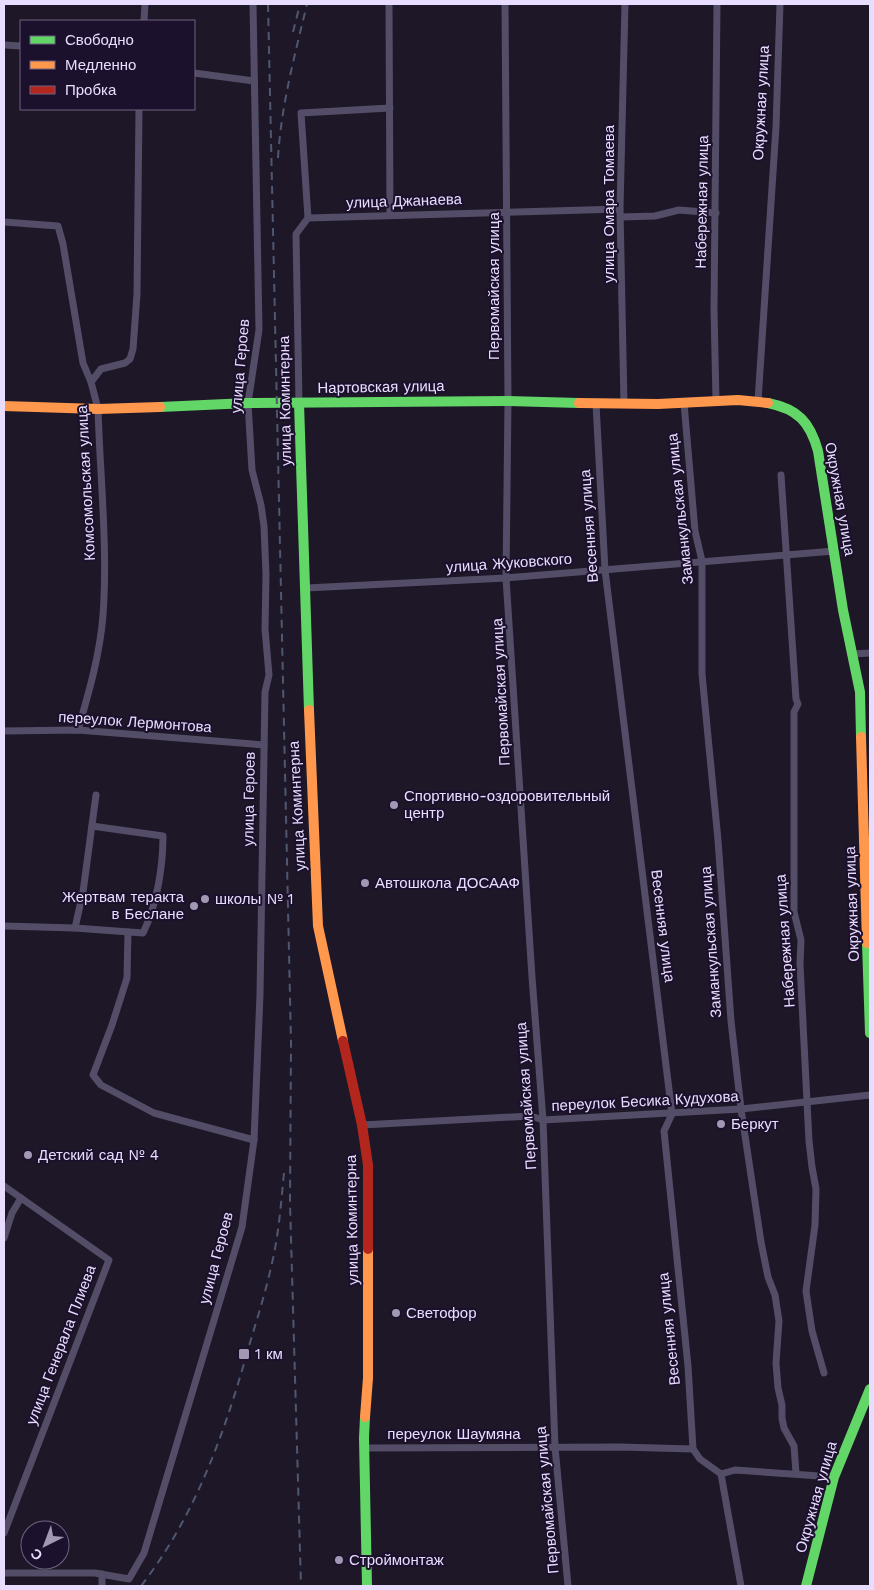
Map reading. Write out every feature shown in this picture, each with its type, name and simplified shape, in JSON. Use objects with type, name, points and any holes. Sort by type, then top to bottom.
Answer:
[{"type":"street","points":[[144,20],[146,4]]},
{"type":"street","name":"улица Героев","points":[[102,1574],[129,1578],[144,1553],[242,1227],[254,1140],[260,995],[264,692],[269,675],[265,629],[266,575],[261,504],[252,470],[248,402],[259,330],[253,4]]},
{"type":"street","points":[[389,4],[390,216]]},
{"type":"street","name":"Первомайская улица","points":[[505,4],[508,401],[506,578],[543,1120],[555,1448],[568,1586]]},
{"type":"street","name":"улица Омара Томаева","points":[[624,404],[621,213],[625,4]]},
{"type":"street","name":"Набережная улица","points":[[716,401],[714,310],[717,4]]},
{"type":"street","name":"Окружная улица","points":[[780,4],[776,127],[758,401],[787,408],[797,413],[808,425],[820,458],[851,654],[860,692],[870,1033]]},
{"type":"street","points":[[4,45],[20,46]]},
{"type":"street","points":[[195,73],[254,81]]},
{"type":"street","points":[[308,218],[301,113],[390,108]]},
{"type":"street","points":[[91,382],[101,368],[125,363],[130,359],[134,349],[137,294],[139,110]]},
{"type":"street","name":"улица Джанаева","points":[[308,218],[507,212],[621,213],[655,216],[678,210],[716,213]]},
{"type":"street","name":"улица Коминтерна","points":[[308,218],[296,234],[310,762],[318,926],[362,1124],[368,1165],[368,1378],[364,1448],[367,1586]]},
{"type":"street","name":"Комсомольская улица","points":[[4,222],[58,226],[63,244],[83,363],[91,382],[98,408],[104,575],[103,616],[92,681],[78,730]]},
{"type":"street","name":"Нартовская улица","points":[[4,406],[98,408],[248,402],[508,401],[526,403],[624,404],[758,401]]},
{"type":"street","name":"Заманкульская улица","points":[[684,403],[695,531],[702,561],[702,674],[717,831],[731,1021],[741,1109],[761,1242],[768,1276],[775,1296],[779,1321],[776,1363],[782,1418],[784,1428],[794,1446],[796,1473]]},
{"type":"street","name":"Весенняя улица","points":[[596,404],[605,570],[672,1114],[664,1131],[688,1366],[693,1449]]},
{"type":"street","name":"Набережная улица","points":[[781,474],[796,699],[798,704],[794,712],[794,912],[801,940],[800,964],[809,1141],[816,1189],[815,1225],[806,1291],[812,1331],[824,1373]]},
{"type":"street","name":"улица Жуковского","points":[[306,588],[506,578],[834,551]]},
{"type":"street","points":[[851,654],[870,653]]},
{"type":"street","name":"переулок Лермонтова","points":[[4,731],[78,730],[264,745]]},
{"type":"street","points":[[75,928],[83,892],[96,795]]},
{"type":"street","points":[[4,926],[75,928],[143,933],[153,908],[163,857],[163,836],[92,826]]},
{"type":"street","points":[[128,932],[127,978],[112,1026],[93,1075],[100,1085],[154,1113],[254,1140]]},
{"type":"street","name":"переулок Бесика Кудухова","points":[[362,1124],[531,1116],[543,1120],[672,1114],[741,1109],[870,1095]]},
{"type":"street","name":"улица Генерала Плиева","points":[[4,1186],[109,1260],[4,1533]]},
{"type":"street","points":[[4,1238],[12,1213],[21,1198]]},
{"type":"street","name":"Окружная улица","points":[[806,1586],[834,1477],[870,1389]]},
{"type":"street","name":"переулок Шаумяна","points":[[364,1448],[693,1449]]},
{"type":"street","points":[[693,1449],[700,1460],[721,1474],[741,1586]]},
{"type":"street","points":[[721,1474],[735,1470],[834,1477]]},
{"type":"street","points":[[4,1573],[102,1574],[102,1586]]},
{"type":"railway","points":[[268,4],[291,1043],[290,1203],[301,1586]]},
{"type":"railway","points":[[293,32],[300,4]]},
{"type":"railway","points":[[278,158],[285,100],[307,4]]},
{"type":"railway","points":[[141,1586],[178,1531],[193,1502],[207,1472],[230,1410],[270,1273],[278,1229],[284,1173]]},
{"type":"traffic: fast","points":[[160,407],[248,403],[508,401],[579,403]]},
{"type":"traffic: fast","points":[[299,403],[309,710]]},
{"type":"traffic: fast","points":[[768,403],[787,409],[801,418],[811,432],[818,451],[843,610],[860,692],[861,737]]},
{"type":"traffic: fast","points":[[867,943],[870,1033]]},
{"type":"traffic: fast","points":[[806,1586],[834,1477],[870,1389]]},
{"type":"traffic: fast","points":[[365,1417],[367,1586]]},
{"type":"traffic: slow","points":[[579,403],[658,404],[738,400],[768,403]]},
{"type":"traffic: slow","points":[[4,406],[98,409],[160,407]]},
{"type":"traffic: slow","points":[[309,710],[318,926],[343,1041]]},
{"type":"traffic: slow","points":[[861,737],[867,943]]},
{"type":"traffic: slow","points":[[365,1417],[368,1378],[368,1249]]},
{"type":"traffic: jam","points":[[343,1041],[362,1125],[368,1165],[368,1249]]},
{"type":"place","name":"Спортивно-оздоровительный центр","points":[[394,805]]},
{"type":"place","name":"Автошкола ДОСААФ","points":[[365,883]]},
{"type":"place","name":"школы № 1","points":[[205,899]]},
{"type":"place","name":"Жертвам теракта в Беслане","points":[[194,906]]},
{"type":"place","name":"Беркут","points":[[721,1124]]},
{"type":"place","name":"Детский сад № 4","points":[[28,1155]]},
{"type":"place","name":"Светофор","points":[[396,1313]]},
{"type":"place","name":"1 км","points":[[244,1354]]},
{"type":"place","name":"Строймонтаж","points":[[339,1560]]}]
